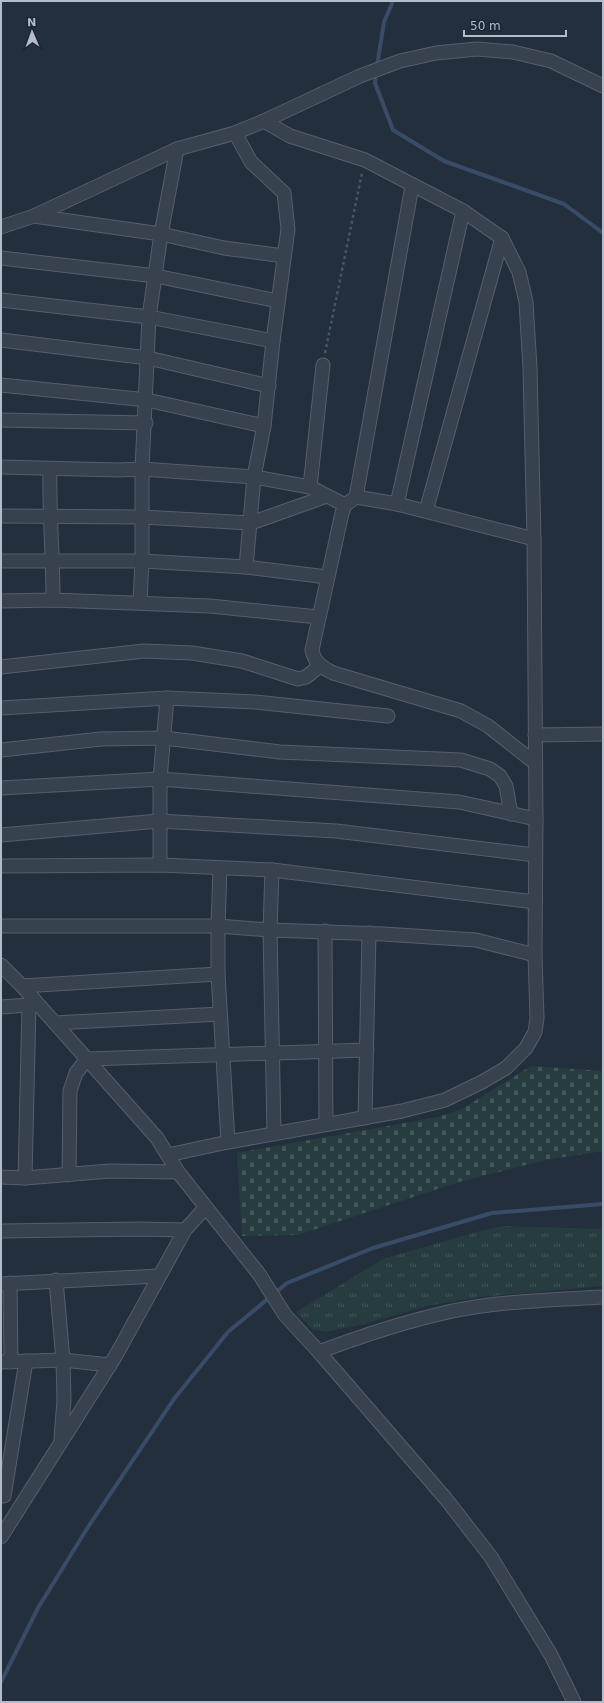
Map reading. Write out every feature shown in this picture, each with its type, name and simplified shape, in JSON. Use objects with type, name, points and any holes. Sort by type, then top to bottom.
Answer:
[{"type":"street","points":[[1,227],[34,216],[177,149],[235,133],[360,76],[400,61],[436,53],[464,50],[477,49],[514,52],[551,62],[602,82]]},
{"type":"street","points":[[168,1155],[274,1133],[402,1111],[446,1100],[506,1068],[526,1048],[535,1032],[537,1018],[535,955],[536,819],[534,539],[530,368],[526,302],[520,272],[502,238],[463,211],[412,186],[365,160],[290,136],[264,121]]},
{"type":"street","points":[[235,133],[251,162],[284,193],[288,229],[273,341],[264,426],[254,477],[246,567]]},
{"type":"street","points":[[140,602],[142,561],[142,469],[146,423],[149,317],[161,234],[177,149]]},
{"type":"street","points":[[412,186],[356,497],[345,505],[327,577],[312,650],[314,659],[320,666],[334,673],[461,711],[488,726],[535,763]]},
{"type":"street","points":[[397,504],[463,211]]},
{"type":"street","points":[[34,216],[161,234],[224,248],[284,256]]},
{"type":"street","points":[[426,511],[502,238]]},
{"type":"street","points":[[1,258],[156,276],[278,301]]},
{"type":"street","points":[[1,300],[149,317],[273,341]]},
{"type":"street","points":[[1,340],[148,358],[269,386]]},
{"type":"street","points":[[310,487],[323,365]]},
{"type":"street","points":[[1,385],[146,400],[264,426]]},
{"type":"street","points":[[1,420],[146,423]]},
{"type":"street","points":[[1,467],[118,470],[142,469],[254,477],[310,487],[345,505]]},
{"type":"street","points":[[50,468],[49,517],[53,561],[53,600]]},
{"type":"street","points":[[1,516],[142,517],[251,523],[328,496]]},
{"type":"street","points":[[356,497],[397,504],[534,539]]},
{"type":"street","points":[[1,561],[142,561],[246,567],[327,577]]},
{"type":"street","points":[[1,600],[140,602],[210,606],[318,617]]},
{"type":"street","points":[[1,667],[144,652],[192,652],[242,661],[298,679],[306,677],[320,666]]},
{"type":"street","points":[[1,708],[167,698],[255,702],[388,716]]},
{"type":"street","points":[[160,865],[160,779],[167,698]]},
{"type":"street","points":[[535,735],[603,734]]},
{"type":"street","points":[[1,750],[101,739],[164,738],[280,752],[461,760],[490,769],[500,776],[506,786],[511,814]]},
{"type":"street","points":[[1,788],[160,779],[459,802],[536,819]]},
{"type":"street","points":[[1,835],[159,821],[336,830],[535,855]]},
{"type":"street","points":[[1,866],[160,865],[272,870],[535,902]]},
{"type":"street","points":[[220,868],[218,974],[228,1142]]},
{"type":"street","points":[[272,870],[270,930],[274,1133]]},
{"type":"street","points":[[1,926],[218,926],[270,930],[369,933],[476,940],[535,955]]},
{"type":"street","points":[[325,931],[326,1124]]},
{"type":"street","points":[[365,1118],[369,933]]},
{"type":"street","points":[[1,965],[22,986],[31,1001],[55,1022],[157,1138],[178,1172],[205,1208],[259,1274],[285,1316],[319,1352],[446,1499],[491,1557],[551,1655],[574,1702]]},
{"type":"street","points":[[22,986],[218,974]]},
{"type":"street","points":[[1,1007],[31,1001]]},
{"type":"street","points":[[25,1178],[31,1001]]},
{"type":"street","points":[[55,1022],[220,1014]]},
{"type":"street","points":[[69,1175],[70,1091],[76,1072],[87,1059],[367,1050]]},
{"type":"street","points":[[1,1177],[25,1178],[110,1171],[178,1172]]},
{"type":"street","points":[[1,1537],[61,1440],[110,1365],[184,1230],[205,1208]]},
{"type":"street","points":[[1,1231],[140,1229],[184,1230]]},
{"type":"street","points":[[110,1365],[63,1360],[6,1362],[5,1284],[56,1280],[158,1276]]},
{"type":"street","points":[[56,1280],[63,1360],[64,1400],[61,1440]]},
{"type":"street","points":[[319,1352],[372,1332],[448,1312],[514,1303],[603,1296]]},
{"type":"street","points":[[24,1501],[2,1496],[26,1362]]},
{"type":"path","points":[[323,365],[365,160]]},
{"type":"green space","points":[[531,1066],[603,1071],[603,1151],[546,1160],[459,1182],[298,1235],[242,1236],[237,1153],[438,1117],[462,1109]]},
{"type":"green space","points":[[503,1226],[603,1229],[603,1286],[480,1297],[427,1306],[364,1324],[326,1332],[312,1329],[296,1312],[383,1259],[480,1231]]},
{"type":"waterway","points":[[377,66],[384,22],[393,1]]},
{"type":"waterway","points":[[376,73],[375,83],[393,130],[444,161],[564,204],[603,233]]},
{"type":"waterway","points":[[1,1682],[38,1608],[88,1527],[174,1399],[228,1332],[287,1283],[373,1248],[492,1213],[603,1204]]}]
